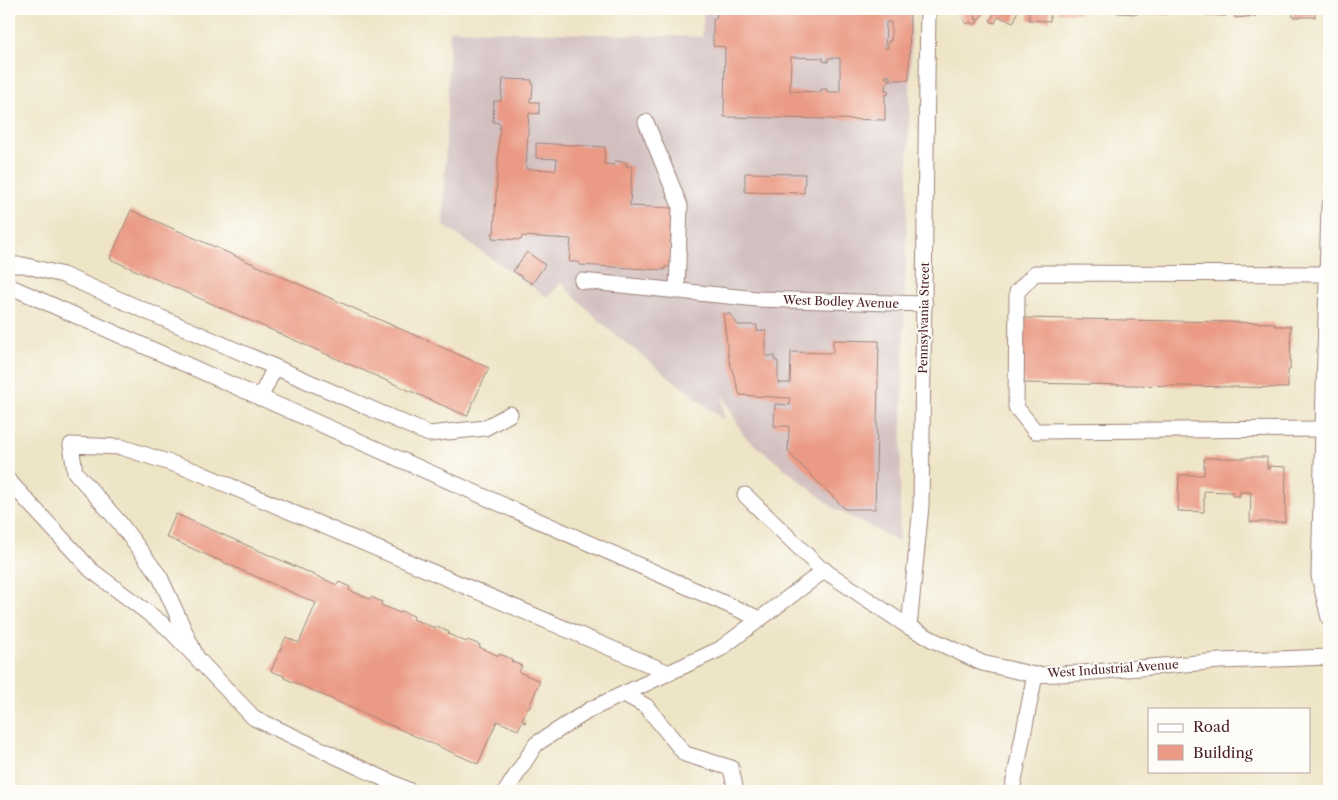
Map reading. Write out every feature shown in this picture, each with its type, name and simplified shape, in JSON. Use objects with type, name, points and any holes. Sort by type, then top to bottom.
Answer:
[{"type":"street","name":"Pennsylvania Street","points":[[909,627],[921,506],[928,9]]},
{"type":"street","points":[[646,122],[680,206],[678,291]]},
{"type":"street","points":[[1329,206],[1319,576],[1329,618]]},
{"type":"street","points":[[9,265],[23,265],[63,275],[429,434],[485,428],[510,414]]},
{"type":"street","points":[[1322,429],[1035,431],[1016,407],[1017,292],[1035,273],[1327,274]]},
{"type":"street","name":"West Bodley Avenue","points":[[582,281],[757,299],[925,304]]},
{"type":"street","points":[[9,286],[760,619]]},
{"type":"street","points":[[260,398],[275,367]]},
{"type":"street","points":[[197,658],[160,577],[120,522],[75,472],[72,445],[120,447],[195,470],[669,673]]},
{"type":"street","points":[[9,481],[91,570],[168,628],[254,718],[410,791]]},
{"type":"street","name":"West Industrial Avenue","points":[[745,495],[825,570],[909,627],[982,663],[1035,674],[1082,674],[1220,661],[1329,657]]},
{"type":"street","points":[[506,791],[536,744],[591,709],[720,649],[825,570]]},
{"type":"street","points":[[1004,791],[1013,786],[1035,674]]},
{"type":"street","points":[[624,694],[646,706],[685,754],[731,768],[736,791]]},
{"type":"shaded area","points":[[704,9],[912,9],[899,542],[834,508],[744,436],[722,394],[724,420],[608,329],[561,283],[547,297],[443,225],[450,30],[702,37]]},
{"type":"building","points":[[717,9],[792,9],[892,13],[892,9],[910,9],[909,80],[890,80],[890,76],[886,76],[889,79],[889,83],[886,83],[885,90],[888,90],[888,95],[885,95],[885,120],[724,117],[725,47],[713,46],[713,19],[716,19]],"holes":[[[886,22],[891,22],[891,41],[888,41],[888,48],[885,48]],[[791,57],[823,58],[823,61],[828,62],[828,58],[840,58],[840,92],[827,92],[827,89],[821,89],[821,92],[790,91]]]},
{"type":"building","points":[[968,9],[988,9],[978,20],[973,13],[978,22],[973,25],[971,22],[967,24],[960,14]]},
{"type":"building","points":[[996,9],[1018,9],[1014,22],[998,17],[995,23],[990,21]]},
{"type":"building","points":[[1029,9],[1050,9],[1050,21],[1029,20]]},
{"type":"building","points":[[1058,9],[1080,9],[1080,13],[1058,12]]},
{"type":"building","points":[[1117,9],[1138,9],[1138,14],[1117,13]]},
{"type":"building","points":[[1146,9],[1168,9],[1168,14],[1146,14]]},
{"type":"building","points":[[1205,9],[1227,9],[1226,16],[1205,15]]},
{"type":"building","points":[[1235,9],[1256,9],[1256,16],[1235,18]]},
{"type":"building","points":[[1264,9],[1286,9],[1286,12],[1268,12],[1268,14],[1265,14]]},
{"type":"building","points":[[1293,9],[1315,9],[1315,17],[1293,17]]},
{"type":"building","points":[[503,79],[532,80],[532,98],[530,98],[530,102],[539,102],[539,114],[529,113],[526,169],[556,170],[557,159],[536,158],[536,143],[605,147],[604,164],[614,165],[615,161],[626,162],[626,166],[632,166],[630,206],[672,208],[670,267],[665,267],[665,270],[579,265],[579,262],[569,262],[571,239],[522,236],[521,240],[492,238],[492,233],[494,233],[500,123],[493,122],[494,101],[501,101]]},
{"type":"building","points":[[745,173],[805,174],[804,193],[745,192]]},
{"type":"building","points":[[131,210],[489,368],[467,416],[110,259]]},
{"type":"building","points":[[527,252],[545,265],[532,284],[513,271]]},
{"type":"building","points":[[723,314],[730,314],[738,325],[757,325],[757,331],[766,330],[766,356],[775,356],[775,361],[778,361],[778,383],[790,383],[791,352],[833,353],[833,340],[879,341],[875,509],[845,509],[788,452],[789,426],[774,426],[775,404],[790,405],[790,398],[740,395],[729,360]]},
{"type":"building","points":[[1026,318],[1275,323],[1274,326],[1291,326],[1288,388],[1024,383],[1024,379],[1021,379],[1023,320]]},
{"type":"building","points":[[1267,457],[1267,469],[1269,469],[1269,466],[1286,467],[1285,522],[1250,522],[1251,492],[1240,492],[1240,496],[1232,496],[1232,492],[1204,491],[1204,512],[1178,511],[1179,475],[1204,475],[1204,458]]},
{"type":"building","points":[[176,514],[337,585],[339,582],[350,587],[349,590],[370,599],[371,597],[382,602],[381,605],[400,613],[401,611],[414,616],[413,619],[435,628],[436,626],[466,642],[468,640],[499,656],[500,654],[512,659],[511,661],[522,666],[519,672],[540,681],[530,708],[528,707],[522,720],[526,722],[522,722],[518,730],[497,721],[478,764],[271,671],[286,637],[299,643],[316,603],[166,537]]}]
